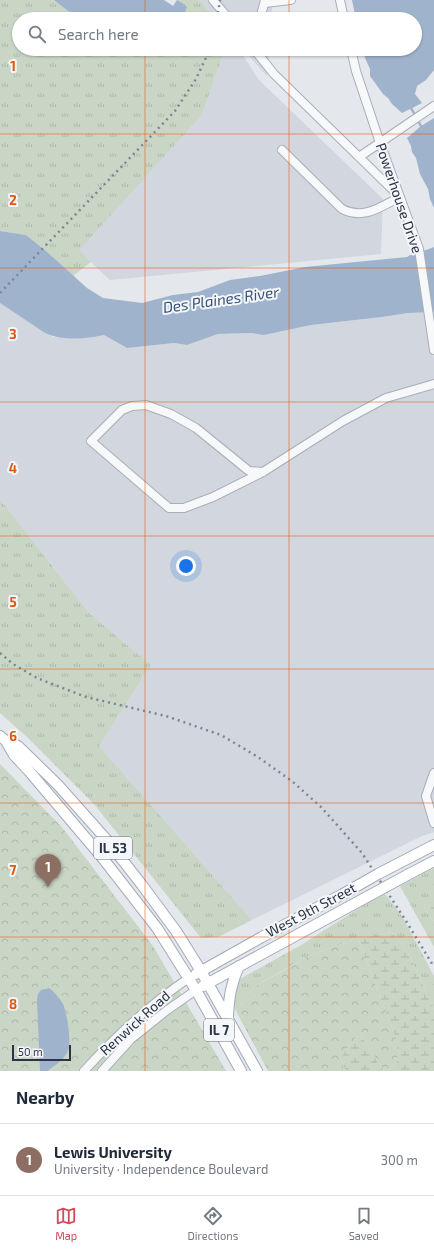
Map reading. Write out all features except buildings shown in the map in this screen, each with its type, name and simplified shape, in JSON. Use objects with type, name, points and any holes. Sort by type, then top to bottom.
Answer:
[{"type":"main road","name":"IL 53","points":[[3,739],[18,746],[33,760],[68,796],[106,839],[163,914],[201,971]]},
{"type":"main road","name":"IL 53","points":[[3,739],[14,755],[34,776],[126,886],[157,928],[196,990]]},
{"type":"main road","name":"West 9th Street","points":[[189,978],[402,861],[434,845]]},
{"type":"main road","name":"West 9th Street","points":[[208,983],[434,860]]},
{"type":"main road","points":[[228,1017],[230,989],[233,978],[239,966]]},
{"type":"main road","name":"IL 7","points":[[201,971],[257,1071]]},
{"type":"main road","name":"Renwick Road","points":[[196,990],[208,983]]},
{"type":"main road","name":"IL 7","points":[[196,990],[241,1071]]},
{"type":"street","points":[[213,0],[223,12]]},
{"type":"street","points":[[262,12],[265,1],[290,0]]},
{"type":"street","points":[[340,0],[343,12]]},
{"type":"street","points":[[260,56],[274,74],[400,197],[371,212],[359,214],[348,212],[342,209],[282,150]]},
{"type":"street","name":"Powerhouse Drive","points":[[353,56],[356,71],[380,143],[419,249],[434,350]]},
{"type":"street","points":[[359,157],[434,106]]},
{"type":"street","points":[[263,472],[249,471],[196,428],[171,414],[146,405],[132,406],[122,410],[91,441],[169,508],[184,508],[213,497],[263,472],[343,421],[386,398],[434,384]]},
{"type":"street","points":[[434,773],[426,796],[434,824]]},
{"type":"street","name":"Renwick Road","points":[[84,1071],[118,1035],[142,1013],[189,978]]},
{"type":"street","name":"Renwick Road","points":[[102,1071],[131,1040],[166,1011],[196,990]]},
{"type":"shaded area","points":[[199,0],[273,0],[272,12],[210,12]]},
{"type":"shaded area","points":[[223,56],[244,56],[259,80],[383,199],[381,254],[110,280],[78,250],[202,115]]},
{"type":"shaded area","points":[[249,56],[268,56],[267,76]]},
{"type":"shaded area","points":[[0,303],[53,337],[96,337],[104,335],[127,348],[174,343],[187,345],[218,334],[251,333],[264,335],[311,325],[423,312],[434,358],[434,832],[422,836],[252,920],[99,746],[151,665],[89,613],[0,499]]},
{"type":"green space","points":[[0,0],[54,0],[70,12],[12,12],[12,56],[223,56],[202,115],[79,250],[91,262],[73,276],[26,235],[0,231]]},
{"type":"green space","points":[[176,0],[199,0],[210,12],[183,12],[184,4]]},
{"type":"green space","points":[[0,499],[89,613],[151,665],[99,746],[252,920],[218,937],[201,938],[94,804],[27,737],[0,713]]},
{"type":"green space","points":[[0,764],[61,826],[153,946],[226,1071],[48,1071],[59,1062],[68,1050],[69,1046],[64,1006],[40,1071],[0,1071]]},
{"type":"green space","points":[[434,868],[434,904],[424,904],[427,913],[434,921],[434,947],[400,886]]},
{"type":"green space","points":[[385,894],[402,916],[434,976],[434,1009],[409,955],[392,932],[358,938],[308,956],[255,986],[236,1011],[232,994],[234,987],[240,979],[301,945],[372,900]]},
{"type":"green space","points":[[424,904],[434,904],[434,921],[427,913]]},
{"type":"green space","points":[[392,932],[409,955],[434,1009],[434,1071],[388,1071],[397,1062],[397,1041],[358,938]]},
{"type":"green space","points":[[358,938],[397,1041],[397,1062],[388,1071],[384,1071],[359,1033],[340,1058],[346,1071],[268,1071],[236,1011],[255,986],[308,956]]},
{"type":"green space","points":[[359,1033],[384,1071],[346,1071],[340,1058]]},
{"type":"water","points":[[54,0],[164,0],[173,6],[177,0],[187,7],[185,12],[68,11]]},
{"type":"water","points":[[352,0],[434,0],[434,70],[426,80],[417,86],[415,94],[422,103],[402,113],[383,94],[370,76],[370,69],[365,56],[422,56],[422,12],[355,12]]},
{"type":"water","points":[[434,118],[434,208],[428,189],[420,174],[416,158],[407,138],[421,126]]},
{"type":"water","name":"Des Plaines River","points":[[0,231],[26,235],[87,288],[103,298],[142,303],[173,295],[198,292],[230,280],[305,267],[407,257],[434,247],[434,312],[408,313],[311,325],[264,335],[251,333],[218,334],[187,345],[174,343],[127,348],[104,335],[90,338],[66,338],[52,336],[45,333],[0,303]]},
{"type":"water","points":[[49,988],[58,997],[65,1008],[69,1047],[64,1057],[48,1071],[40,1071],[37,999],[41,990]]},
{"type":"waterway","points":[[410,106],[422,128]]},
{"type":"railway","points":[[218,12],[220,0]]},
{"type":"railway","points":[[0,293],[175,111],[196,79],[207,56]]},
{"type":"railway","points":[[0,653],[13,664],[37,678],[86,697],[166,716],[221,735],[258,757],[293,782],[321,807],[362,853],[434,967]]},
{"type":"place","name":"Lewis University","points":[[48,887]]}]
